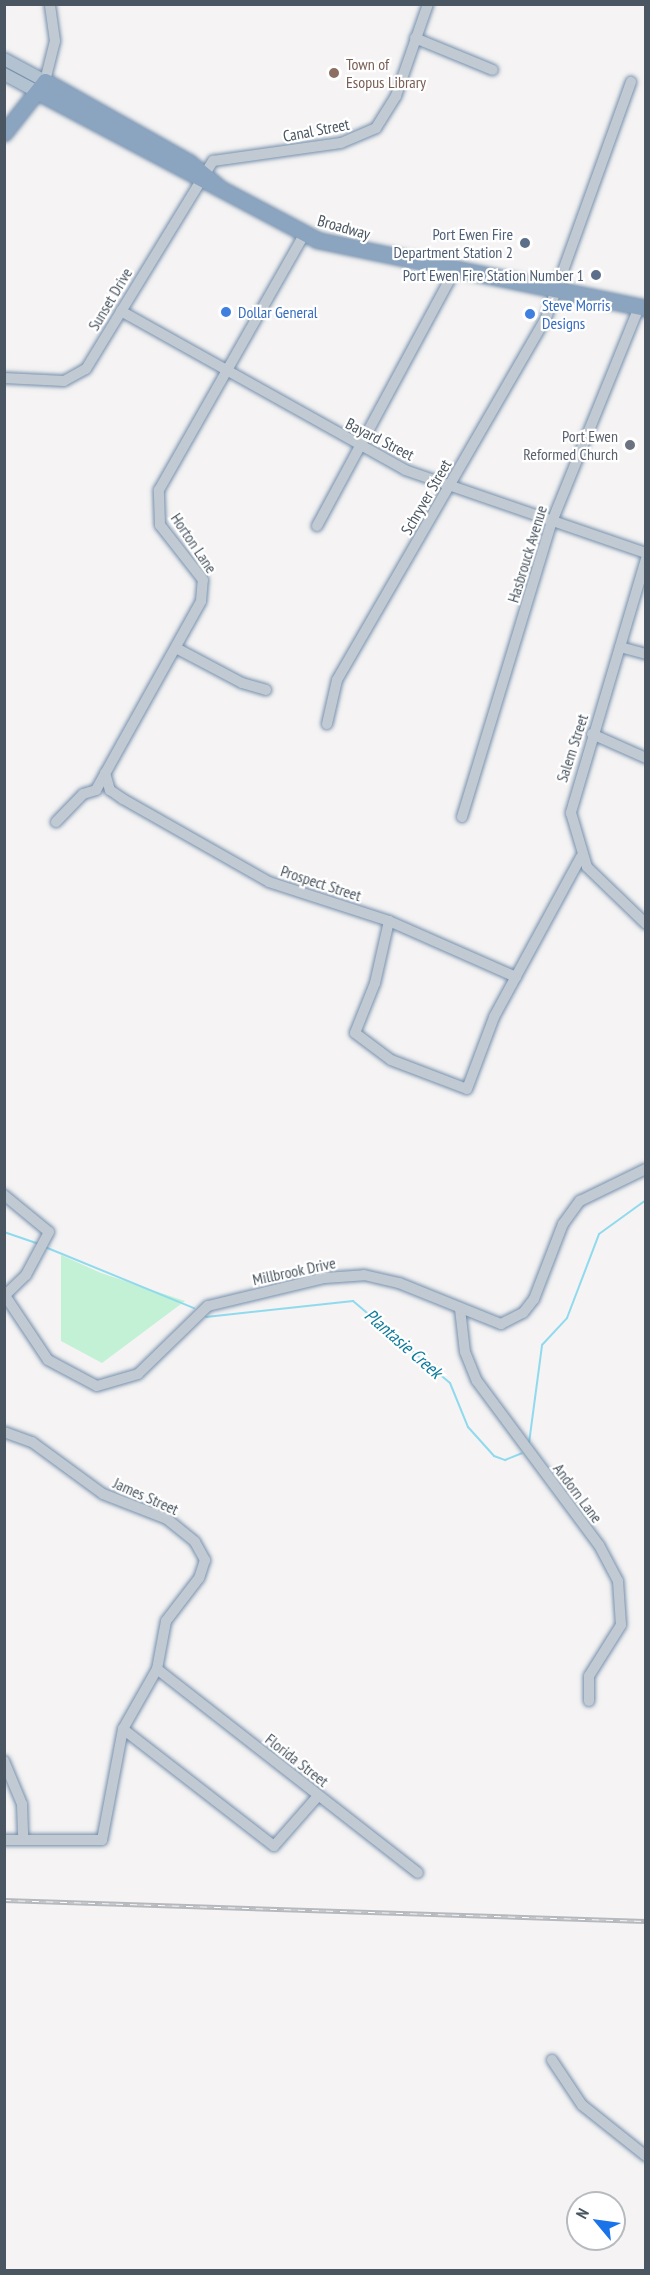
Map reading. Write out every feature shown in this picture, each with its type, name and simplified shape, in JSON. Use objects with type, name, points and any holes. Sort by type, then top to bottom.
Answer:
[{"type":"highway","points":[[4,133],[41,86]]},
{"type":"highway","name":"Broadway","points":[[41,86],[304,235],[359,252],[558,286],[642,308]]},
{"type":"main road","points":[[4,59],[41,86]]},
{"type":"main road","points":[[4,74],[41,86]]},
{"type":"street","points":[[41,86],[55,41],[50,4]]},
{"type":"street","name":"Canal Street","points":[[201,177],[220,157],[321,146],[376,128],[396,96],[428,4]]},
{"type":"street","points":[[415,38],[493,70]]},
{"type":"street","name":"Schryver Street","points":[[327,724],[337,680],[528,353],[558,286],[631,82]]},
{"type":"street","name":"Sunset Drive","points":[[4,378],[53,381],[77,376],[121,311],[201,177]]},
{"type":"street","name":"Horton Lane","points":[[56,822],[83,794],[96,790],[176,648],[205,587],[165,533],[156,498],[304,235]]},
{"type":"street","points":[[317,526],[456,268]]},
{"type":"street","name":"Hasbrouck Avenue","points":[[462,817],[551,524],[642,308]]},
{"type":"street","name":"Bayard Street","points":[[121,311],[225,373],[360,447],[450,487],[551,524],[645,553]]},
{"type":"street","name":"Salem Street","points":[[581,857],[571,813],[592,734],[645,559]]},
{"type":"street","points":[[620,647],[645,654]]},
{"type":"street","points":[[176,648],[242,683],[266,690]]},
{"type":"street","points":[[592,734],[645,758]]},
{"type":"street","name":"Prospect Street","points":[[105,773],[110,790],[225,860],[295,894],[389,921],[516,977]]},
{"type":"street","points":[[389,921],[357,1036],[391,1060],[467,1089],[494,1017],[581,857],[645,924]]},
{"type":"street","name":"Millbrook Drive","points":[[5,1295],[48,1360],[97,1386],[138,1374],[208,1305],[325,1278],[364,1275],[501,1324],[516,1318],[542,1284],[558,1234],[576,1206],[645,1169]]},
{"type":"street","points":[[4,1195],[45,1225],[48,1240],[35,1262],[5,1295]]},
{"type":"street","name":"Andorn Lane","points":[[460,1310],[465,1352],[477,1381],[599,1545],[618,1581],[621,1625],[590,1676],[589,1701]]},
{"type":"street","name":"James Street","points":[[4,1432],[32,1442],[103,1494],[167,1519],[203,1553],[203,1572],[166,1621],[157,1669],[123,1729],[110,1772],[106,1824],[96,1842],[23,1840]]},
{"type":"street","name":"Florida Street","points":[[157,1669],[418,1873]]},
{"type":"street","points":[[123,1729],[274,1846],[318,1796]]},
{"type":"street","points":[[4,1761],[22,1804],[23,1840],[4,1840]]},
{"type":"street","points":[[552,2060],[582,2105],[645,2156]]},
{"type":"green space","points":[[61,1255],[101,1273],[185,1301],[102,1363],[61,1341]]},
{"type":"waterway","name":"Plantasie Creek","points":[[529,1443],[542,1345],[567,1318],[599,1234],[646,1200]]},
{"type":"waterway","name":"Plantasie Creek","points":[[4,1232],[39,1244]]},
{"type":"waterway","name":"Plantasie Creek","points":[[45,1247],[194,1308]]},
{"type":"waterway","name":"Plantasie Creek","points":[[206,1317],[353,1301],[450,1383],[468,1427],[494,1456],[505,1460],[522,1453]]},
{"type":"railway","points":[[4,1900],[646,1921]]},
{"type":"place","name":"Town of Esopus Library","points":[[334,73]]},
{"type":"place","name":"Port Ewen Fire Department Station 2","points":[[525,243]]},
{"type":"place","name":"Port Ewen Fire Station Number 1","points":[[596,275]]},
{"type":"place","name":"Dollar General","points":[[226,312]]},
{"type":"place","name":"Steve Morris Designs","points":[[530,314]]},
{"type":"place","name":"Port Ewen Reformed Church","points":[[630,445]]}]
